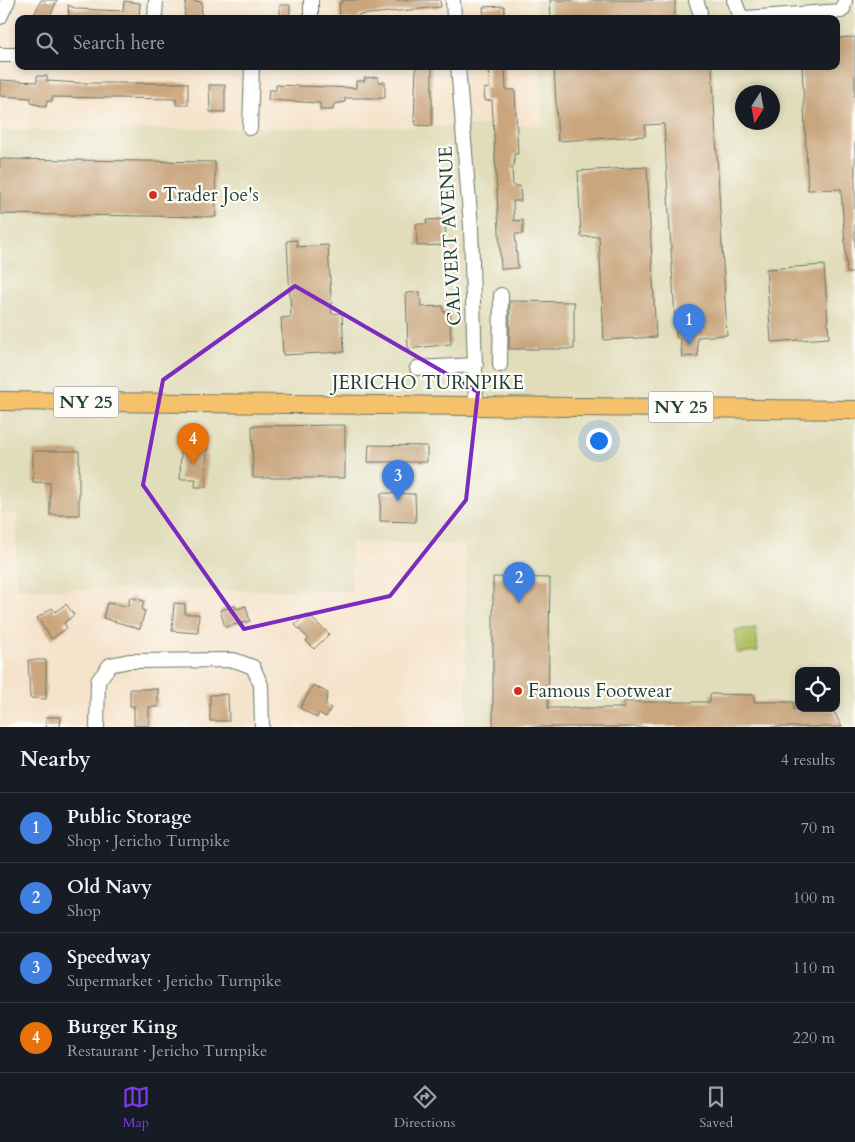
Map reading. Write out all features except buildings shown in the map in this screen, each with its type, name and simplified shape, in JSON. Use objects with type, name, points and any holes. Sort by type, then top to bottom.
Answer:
[{"type":"main road","name":"JERICHO TURNPIKE","points":[[0,401],[855,410]]},
{"type":"street","points":[[0,17],[8,0]]},
{"type":"street","points":[[155,15],[156,0]]},
{"type":"street","points":[[310,0],[311,15]]},
{"type":"street","points":[[453,0],[454,15]]},
{"type":"street","points":[[734,0],[740,15]]},
{"type":"street","points":[[786,15],[840,11],[843,9],[845,0]]},
{"type":"street","points":[[0,55],[15,55]]},
{"type":"street","points":[[250,128],[252,70]]},
{"type":"street","name":"CALVERT AVENUE","points":[[458,70],[471,227],[476,405]]},
{"type":"street","points":[[500,365],[501,295]]},
{"type":"street","points":[[417,368],[476,365]]},
{"type":"street","points":[[97,727],[98,681],[110,665],[128,661],[170,660],[234,660],[253,667],[261,685],[262,727]]},
{"type":"highlighted area","points":[[295,286],[478,392],[466,500],[390,596],[244,629],[143,485],[163,380]]},
{"type":"shaded area","points":[[536,0],[855,0],[855,727],[466,727],[465,545],[351,542],[352,591],[16,589],[17,514],[0,513],[0,131],[542,125],[540,70],[840,70],[840,15],[537,15]]},
{"type":"green space","points":[[756,628],[758,651],[737,653],[735,630]]},
{"type":"place","name":"Trader Joe's","points":[[153,195]]},
{"type":"place","name":"Public Storage","points":[[689,345]]},
{"type":"place","name":"Burger King","points":[[193,464]]},
{"type":"place","name":"Speedway","points":[[398,501]]},
{"type":"place","name":"Old Navy","points":[[519,603]]},
{"type":"place","name":"Famous Footwear","points":[[518,691]]}]
